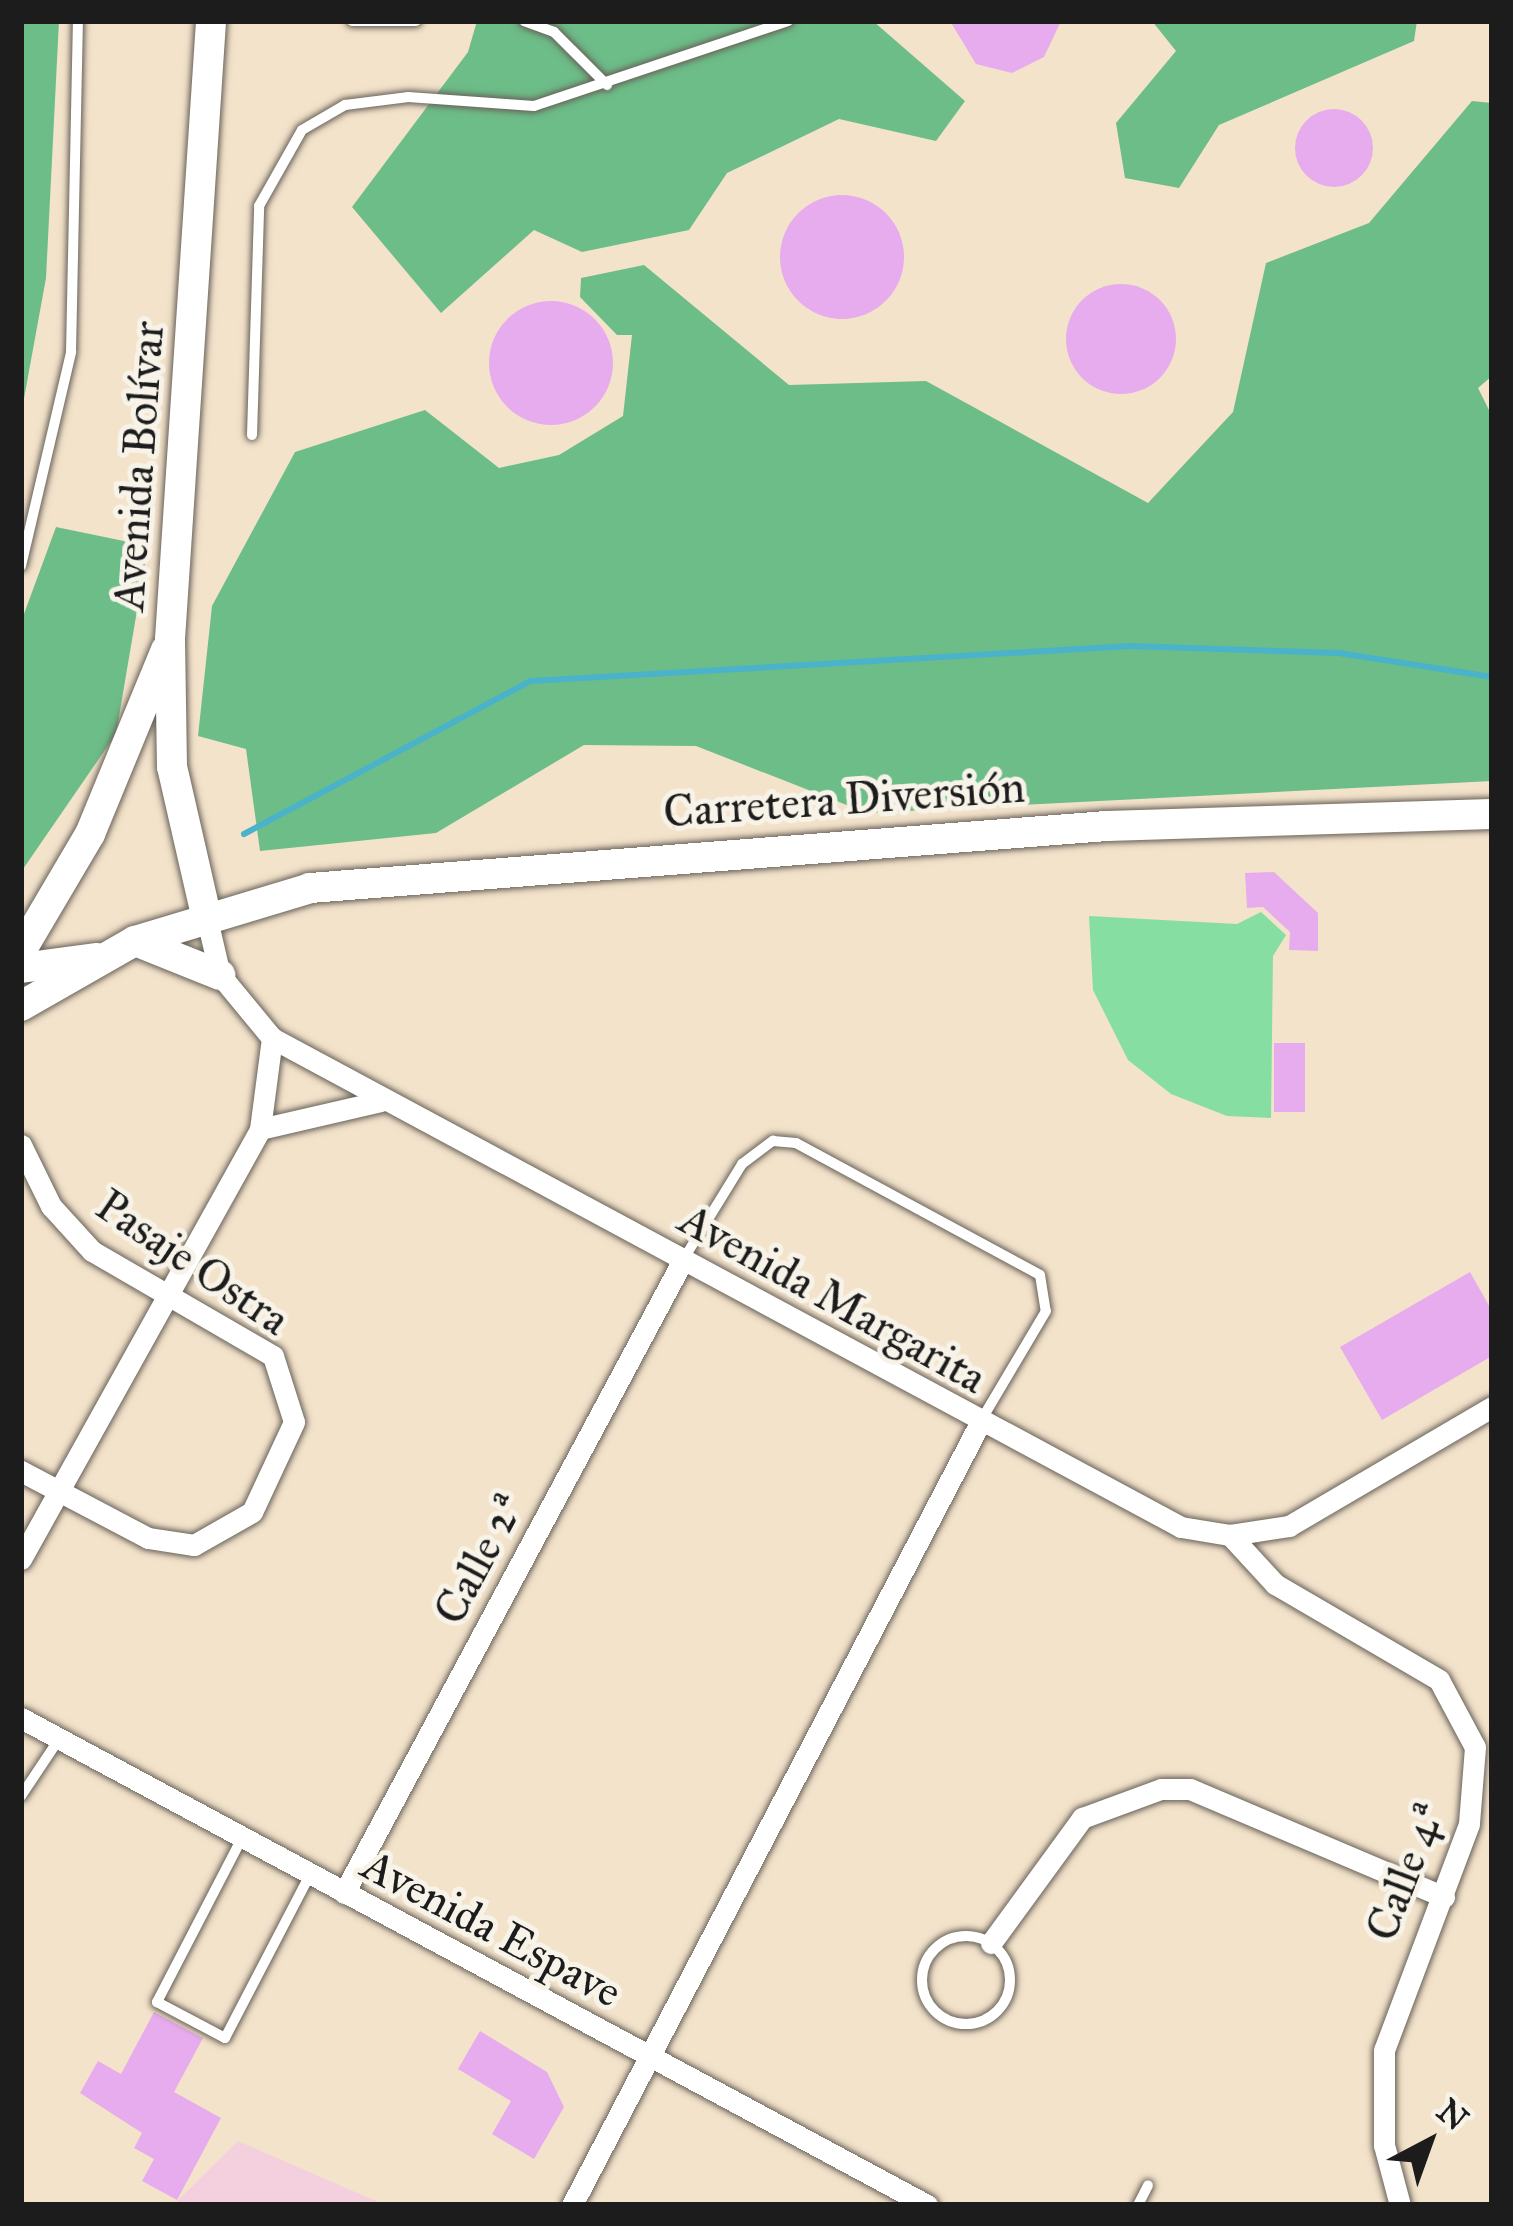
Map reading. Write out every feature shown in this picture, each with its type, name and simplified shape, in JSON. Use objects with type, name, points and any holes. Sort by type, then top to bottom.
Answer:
[{"type":"main road","name":"Avenida Bolívar","points":[[206,915],[172,767],[170,639],[211,21]]},
{"type":"main road","points":[[21,951],[90,834],[170,639]]},
{"type":"main road","name":"Carretera Diversión","points":[[97,958],[206,915],[451,871],[1107,826],[1492,814]]},
{"type":"main road","points":[[135,940],[220,974]]},
{"type":"main road","points":[[21,968],[97,958]]},
{"type":"main road","points":[[21,1006],[97,958]]},
{"type":"street","name":"Avenida Margarita","points":[[206,915],[220,974],[272,1038],[980,1423],[1181,1527],[1230,1535],[1289,1526],[1492,1407]]},
{"type":"street","points":[[21,1559],[260,1129],[272,1038]]},
{"type":"street","points":[[260,1129],[382,1101]]},
{"type":"street","name":"Pasaje Ostra","points":[[21,1145],[67,1230],[167,1295],[252,1340],[286,1376],[294,1422],[261,1498],[216,1540],[171,1545],[21,1471]]},
{"type":"street","name":"Calle 2ª","points":[[344,1893],[683,1260]]},
{"type":"street","points":[[572,2205],[656,2061],[980,1423]]},
{"type":"street","name":"Calle 4ª","points":[[1230,1535],[1275,1584],[1409,1657],[1462,1711],[1478,1785],[1444,1898],[1393,2005],[1384,2050],[1384,2146],[1400,2205]]},
{"type":"street","name":"Avenida Espave","points":[[21,1718],[927,2205]]},
{"type":"street","points":[[991,1943],[1082,1818],[1161,1789],[1190,1790],[1444,1898]]},
{"type":"lane","points":[[21,566],[71,352],[79,21]]},
{"type":"lane","points":[[352,21],[416,21]]},
{"type":"lane","points":[[524,21],[554,32],[608,85]]},
{"type":"lane","points":[[252,435],[260,206],[302,130],[345,105],[534,106],[788,21]]},
{"type":"lane","points":[[683,1260],[742,1165],[772,1141],[796,1143],[1040,1275],[1046,1311],[980,1423]]},
{"type":"lane","points":[[21,1796],[59,1739]]},
{"type":"lane","points":[[242,1838],[157,2002],[225,2038],[310,1875]]},
{"type":"lane","points":[[964,1935],[991,1943],[1009,1967],[1007,1997],[987,2019],[944,2018],[924,1995],[929,1955],[964,1935]]},
{"type":"lane","points":[[1138,2205],[1148,2185]]},
{"type":"shaded area","points":[[238,2141],[385,2205],[173,2205]]},
{"type":"green space","points":[[21,21],[59,21],[46,278],[21,415]]},
{"type":"green space","points":[[477,21],[873,21],[965,101],[936,141],[839,119],[727,173],[689,230],[582,252],[534,230],[441,313],[352,207],[468,52]]},
{"type":"green space","points":[[1152,21],[1417,21],[1414,41],[1219,125],[1179,188],[1125,178],[1116,123],[1176,51]]},
{"type":"green space","points":[[1472,101],[1492,103],[1492,376],[1478,388],[1492,416],[1492,781],[867,813],[696,746],[584,745],[436,833],[260,851],[246,749],[198,736],[212,606],[295,452],[425,410],[499,468],[559,455],[623,416],[632,335],[617,335],[580,297],[581,278],[644,265],[789,385],[926,381],[1148,503],[1233,412],[1266,263],[1369,223]]},
{"type":"green space","points":[[56,527],[148,546],[116,734],[21,872],[21,622]]},
{"type":"green space","points":[[1261,912],[1286,935],[1273,956],[1271,1118],[1227,1116],[1171,1094],[1128,1060],[1093,990],[1089,916],[1237,924]]},
{"type":"building","points":[[950,21],[1061,21],[1044,57],[1012,73],[976,64]]},
{"type":"building","points":[[1334,109],[1361,121],[1373,148],[1361,175],[1334,187],[1307,175],[1295,148],[1307,121]]},
{"type":"building","points":[[842,195],[866,200],[886,213],[899,233],[904,257],[899,281],[886,301],[866,314],[842,319],[818,314],[798,301],[785,281],[780,257],[785,233],[798,213],[818,200]]},
{"type":"building","points":[[1121,284],[1142,288],[1160,300],[1172,318],[1176,339],[1172,360],[1160,378],[1142,390],[1121,394],[1100,390],[1082,378],[1070,360],[1066,339],[1070,318],[1082,300],[1100,288]]},
{"type":"building","points":[[551,301],[575,306],[595,319],[608,339],[613,363],[608,387],[595,407],[575,420],[551,425],[527,420],[507,407],[494,387],[489,363],[494,339],[507,319],[527,306]]},
{"type":"building","points":[[1274,872],[1318,913],[1318,951],[1289,950],[1290,932],[1263,907],[1247,908],[1245,873]]},
{"type":"building","points":[[1274,1043],[1305,1043],[1305,1112],[1274,1112]]},
{"type":"building","points":[[1470,1272],[1492,1311],[1492,1356],[1382,1420],[1340,1347]]},
{"type":"building","points":[[154,2012],[203,2038],[174,2092],[221,2118],[177,2200],[142,2181],[154,2159],[134,2148],[142,2133],[80,2093],[98,2061],[121,2074]]},
{"type":"building","points":[[480,2031],[547,2072],[564,2107],[534,2159],[492,2134],[511,2101],[458,2069]]},
{"type":"waterway","points":[[244,834],[531,681],[1130,646],[1339,653],[1492,677]]}]
